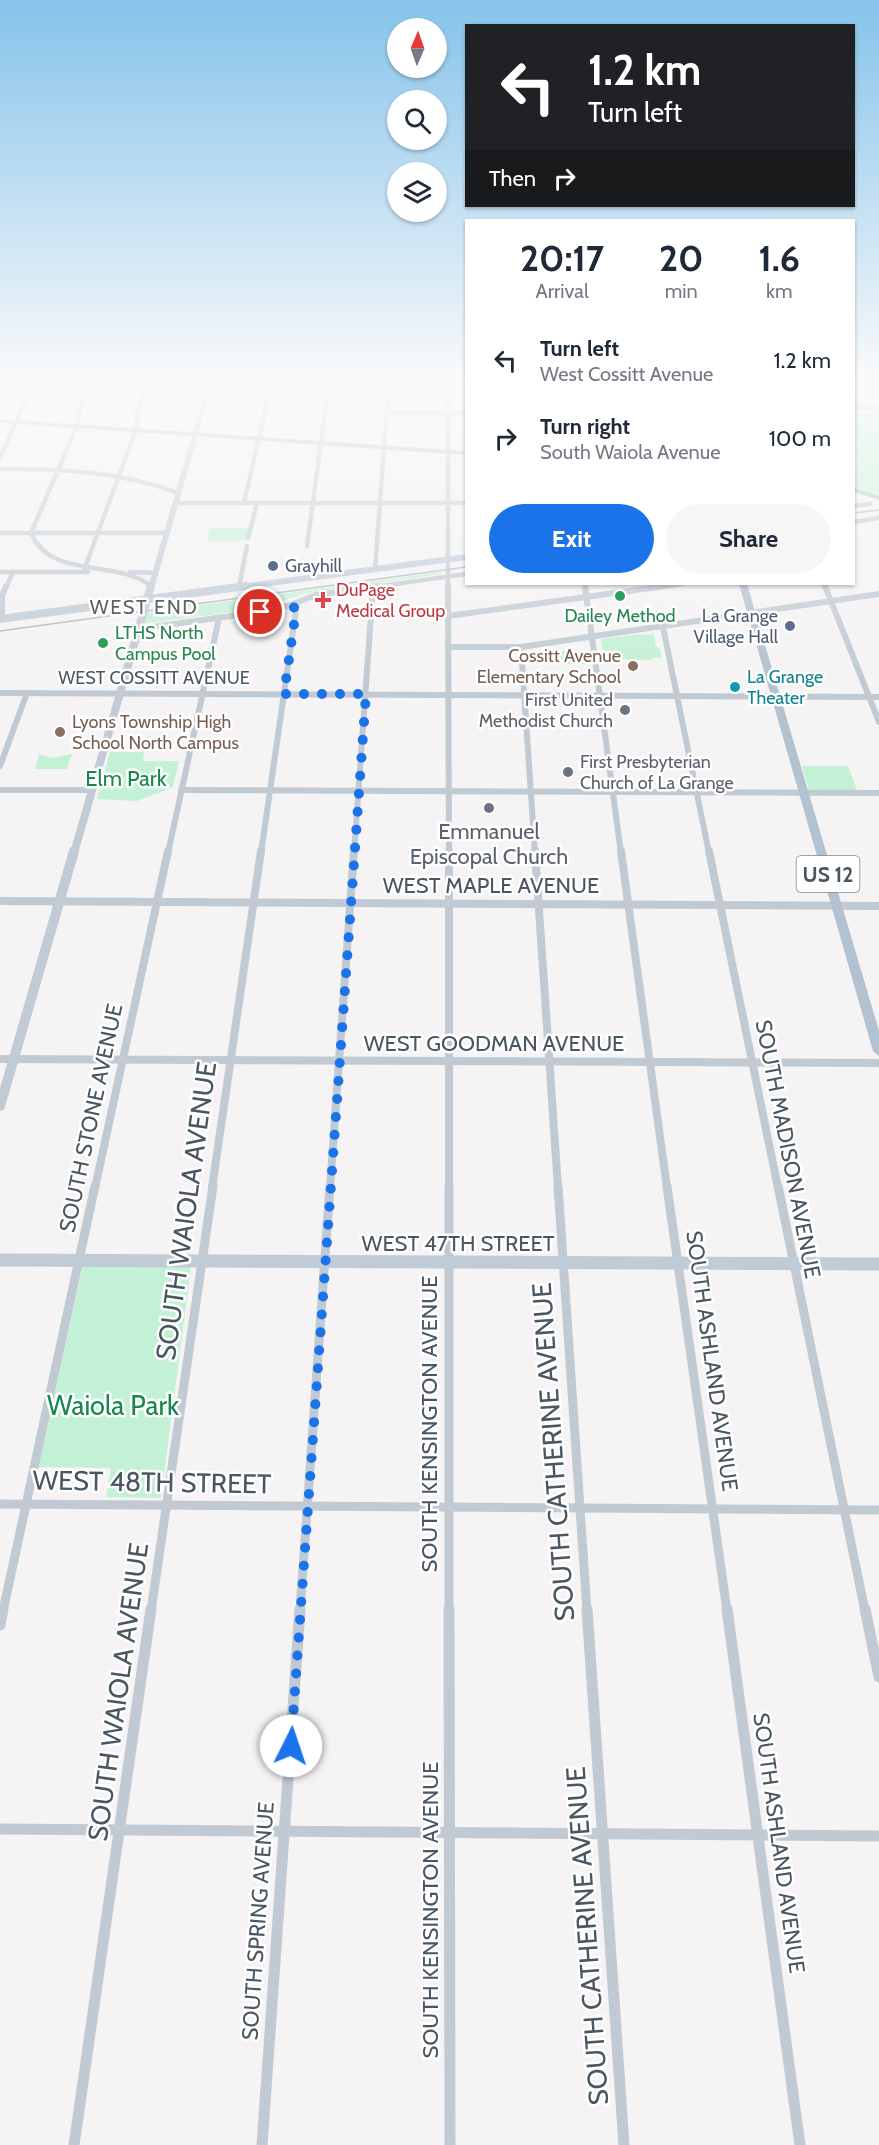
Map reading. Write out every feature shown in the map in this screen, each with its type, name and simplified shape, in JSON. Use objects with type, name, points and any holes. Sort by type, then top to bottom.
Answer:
[{"type":"main road","points":[[855,490],[879,498]]},
{"type":"main road","name":"US 12","points":[[743,585],[879,1051]]},
{"type":"street","points":[[54,478],[31,533],[33,543],[41,550],[85,569]]},
{"type":"street","points":[[85,569],[119,478]]},
{"type":"street","points":[[133,478],[159,484],[178,493]]},
{"type":"street","points":[[0,1106],[182,478]]},
{"type":"street","points":[[244,503],[249,478]]},
{"type":"street","points":[[307,546],[315,478]]},
{"type":"street","points":[[375,569],[382,478]]},
{"type":"street","name":"SOUTH KENSINGTON AVENUE","points":[[448,478],[450,2145]]},
{"type":"street","points":[[175,503],[465,503]]},
{"type":"street","points":[[248,538],[257,503]]},
{"type":"street","points":[[855,506],[870,504]]},
{"type":"street","points":[[855,522],[878,520]]},
{"type":"street","points":[[0,533],[166,533]]},
{"type":"street","points":[[239,587],[247,546]]},
{"type":"street","points":[[13,572],[1,595],[1,619],[465,557]]},
{"type":"street","points":[[56,571],[65,562]]},
{"type":"street","points":[[0,572],[85,569],[155,573]]},
{"type":"street","points":[[122,572],[134,575],[151,586]]},
{"type":"street","points":[[138,629],[292,605],[312,596],[465,574]]},
{"type":"street","name":"SOUTH ASHLAND AVENUE","points":[[585,585],[677,1262],[759,1834],[800,2145]]},
{"type":"street","points":[[448,616],[674,585]]},
{"type":"street","points":[[824,585],[879,722]]},
{"type":"street","name":"SOUTH SPRING AVENUE","points":[[262,2145],[373,588]]},
{"type":"street","points":[[448,647],[521,647],[879,594]]},
{"type":"street","name":"SOUTH WAIOLA AVENUE","points":[[74,2145],[296,610],[292,605]]},
{"type":"street","name":"SOUTH STONE AVENUE","points":[[0,1625],[219,618]]},
{"type":"street","name":"SOUTH MADISON AVENUE","points":[[663,627],[879,1677]]},
{"type":"street","name":"SOUTH CATHERINE AVENUE","points":[[521,647],[624,2145]]},
{"type":"street","name":"WEST COSSITT AVENUE","points":[[0,693],[879,697]]},
{"type":"street","points":[[0,766],[27,693]]},
{"type":"street","points":[[0,790],[92,790]]},
{"type":"street","points":[[181,790],[879,793]]},
{"type":"street","name":"WEST MAPLE AVENUE","points":[[0,901],[879,906]]},
{"type":"street","name":"WEST GOODMAN AVENUE","points":[[0,1059],[879,1064]]},
{"type":"street","name":"WEST 47TH STREET","points":[[0,1260],[879,1264]]},
{"type":"street","name":"WEST 48TH STREET","points":[[0,1504],[580,1506],[879,1510]]},
{"type":"street","points":[[0,1829],[879,1836]]},
{"type":"green space","points":[[855,478],[879,478],[879,497],[855,490]]},
{"type":"green space","points":[[210,528],[251,528],[245,541],[207,541]]},
{"type":"green space","points":[[441,572],[441,574],[307,593],[256,609],[140,624],[144,613]]},
{"type":"green space","points":[[654,634],[656,647],[659,647],[662,658],[652,658],[652,660],[604,657],[601,639]]},
{"type":"green space","points":[[559,651],[587,651],[589,664],[560,664]]},
{"type":"green space","name":"Elm Park","points":[[110,752],[144,752],[143,761],[179,761],[173,787],[137,801],[97,799]]},
{"type":"green space","points":[[39,754],[53,758],[72,754],[67,769],[35,769]]},
{"type":"green space","points":[[802,766],[848,766],[857,790],[809,790]]},
{"type":"green space","name":"Waiola Park","points":[[83,1265],[191,1266],[161,1498],[106,1497],[111,1468],[39,1467]]},
{"type":"railway","points":[[855,513],[879,510]]},
{"type":"railway","points":[[0,631],[465,567]]},
{"type":"place","name":"Grayhill","points":[[273,566]]},
{"type":"place","name":"Dailey Method","points":[[620,596]]},
{"type":"place","name":"DuPage Medical Group","points":[[323,600]]},
{"type":"place","name":"La Grange Village Hall","points":[[790,626]]},
{"type":"place","name":"LTHS North Campus Pool","points":[[103,643]]},
{"type":"place","name":"Cossitt Avenue Elementary School","points":[[633,666]]},
{"type":"place","name":"La Grange Theater","points":[[735,687]]},
{"type":"place","name":"First United Methodist Church","points":[[625,710]]},
{"type":"place","name":"Lyons Township High School North Campus","points":[[60,732]]},
{"type":"place","name":"First Presbyterian Church of La Grange","points":[[568,772]]},
{"type":"place","name":"Emmanuel Episcopal Church","points":[[489,808]]},
{"type":"district","name":"WEST END","points":[[144,607]]},
{"type":"route","points":[[260,612],[292,605],[296,610],[284,694],[366,694],[291,1746]]}]
